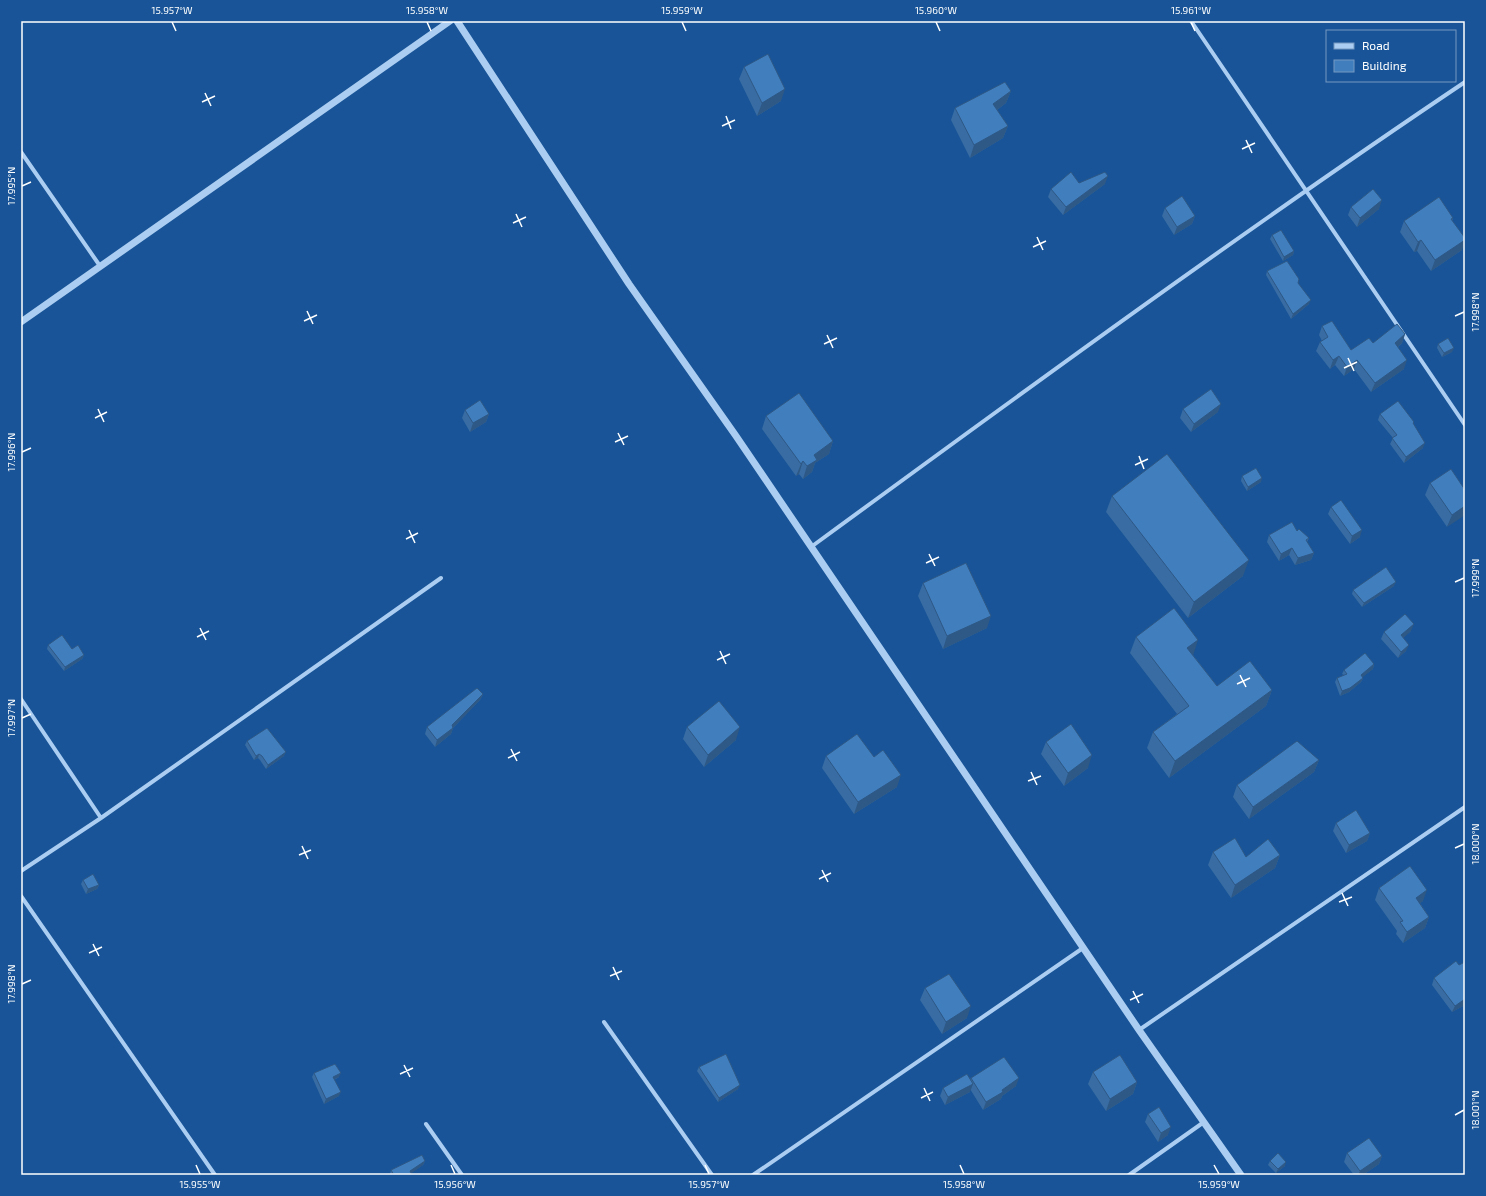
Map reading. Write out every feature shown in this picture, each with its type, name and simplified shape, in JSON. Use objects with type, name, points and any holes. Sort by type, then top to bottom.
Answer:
[{"type":"street","points":[[21,322],[450,21]]},
{"type":"street","points":[[457,21],[629,284],[736,436],[1139,1030],[1241,1175]]},
{"type":"street","points":[[1191,21],[1465,425]]},
{"type":"street","points":[[811,547],[1062,364],[1306,190],[1465,82]]},
{"type":"street","points":[[21,152],[100,266]]},
{"type":"street","points":[[21,871],[101,818],[441,578]]},
{"type":"street","points":[[21,699],[101,818]]},
{"type":"street","points":[[1139,1030],[1465,806]]},
{"type":"street","points":[[21,896],[215,1175]]},
{"type":"street","points":[[753,1175],[1083,948]]},
{"type":"street","points":[[604,1022],[712,1175]]},
{"type":"street","points":[[1129,1175],[1204,1122]]},
{"type":"street","points":[[426,1124],[462,1175]]},
{"type":"building","points":[[768,54],[785,89],[762,103],[744,67]]},
{"type":"building","points":[[1005,82],[1011,91],[993,104],[1008,126],[974,145],[955,108]]},
{"type":"building","points":[[1071,172],[1079,183],[1105,172],[1108,176],[1066,207],[1051,189]]},
{"type":"building","points":[[1373,189],[1382,200],[1360,218],[1351,207]]},
{"type":"building","points":[[1182,196],[1195,216],[1177,227],[1165,208]]},
{"type":"building","points":[[1439,197],[1465,240],[1435,260],[1421,240],[1418,242],[1404,221]]},
{"type":"building","points":[[1281,230],[1294,251],[1284,257],[1272,235]]},
{"type":"building","points":[[1287,261],[1299,279],[1298,283],[1311,300],[1293,314],[1267,271]]},
{"type":"building","points":[[1332,321],[1351,350],[1369,338],[1373,343],[1397,324],[1405,334],[1395,343],[1407,360],[1375,383],[1357,360],[1347,367],[1339,356],[1333,360],[1320,342],[1328,337],[1322,326]]},
{"type":"building","points":[[1448,338],[1454,348],[1444,353],[1438,344]]},
{"type":"building","points":[[1211,389],[1221,404],[1194,424],[1183,409]]},
{"type":"building","points":[[799,393],[833,441],[814,455],[817,460],[807,466],[803,461],[801,464],[766,416]]},
{"type":"building","points":[[480,400],[489,414],[473,423],[465,410]]},
{"type":"building","points":[[1398,401],[1414,422],[1413,423],[1425,443],[1406,457],[1392,438],[1397,435],[1380,414]]},
{"type":"building","points":[[1167,454],[1249,560],[1194,602],[1112,496]]},
{"type":"building","points":[[1256,468],[1262,478],[1248,487],[1242,476]]},
{"type":"building","points":[[1451,469],[1465,490],[1465,506],[1452,515],[1430,483]]},
{"type":"building","points":[[1341,500],[1362,530],[1352,536],[1331,507]]},
{"type":"building","points":[[1292,522],[1297,531],[1299,529],[1309,538],[1306,540],[1314,553],[1298,558],[1292,548],[1281,554],[1269,535]]},
{"type":"building","points":[[966,563],[991,616],[947,636],[923,583]]},
{"type":"building","points":[[1386,567],[1396,582],[1364,603],[1353,590]]},
{"type":"building","points":[[1174,608],[1198,640],[1187,648],[1217,686],[1250,661],[1272,690],[1175,761],[1153,732],[1189,706],[1136,637]]},
{"type":"building","points":[[1405,614],[1414,624],[1401,635],[1409,645],[1401,652],[1384,632]]},
{"type":"building","points":[[62,635],[72,649],[78,645],[84,655],[65,667],[48,645]]},
{"type":"building","points":[[1365,653],[1374,664],[1361,675],[1363,678],[1350,688],[1342,691],[1337,678],[1347,674],[1344,670]]},
{"type":"building","points":[[477,688],[483,694],[452,725],[453,728],[437,740],[427,727]]},
{"type":"building","points":[[719,701],[740,727],[708,755],[687,727]]},
{"type":"building","points":[[1071,724],[1092,755],[1068,773],[1046,742]]},
{"type":"building","points":[[267,728],[286,752],[268,765],[262,756],[259,754],[256,756],[247,741]]},
{"type":"building","points":[[857,734],[874,757],[883,750],[901,775],[858,802],[826,756]]},
{"type":"building","points":[[1297,741],[1319,760],[1253,807],[1237,785]]},
{"type":"building","points":[[1356,810],[1370,833],[1349,845],[1336,823]]},
{"type":"building","points":[[1235,838],[1246,857],[1268,839],[1280,855],[1235,885],[1213,852]]},
{"type":"building","points":[[1410,866],[1427,890],[1416,898],[1429,917],[1407,932],[1400,922],[1403,921],[1379,888]]},
{"type":"building","points":[[93,874],[99,885],[88,889],[83,880]]},
{"type":"building","points":[[1456,961],[1459,965],[1465,962],[1465,999],[1455,1006],[1434,978]]},
{"type":"building","points":[[949,974],[971,1006],[946,1022],[925,988]]},
{"type":"building","points":[[726,1054],[740,1085],[719,1098],[699,1067]]},
{"type":"building","points":[[1120,1055],[1137,1082],[1110,1099],[1093,1072]]},
{"type":"building","points":[[1004,1057],[1019,1078],[1002,1090],[1003,1092],[986,1102],[971,1078]]},
{"type":"building","points":[[335,1064],[341,1073],[333,1077],[341,1092],[326,1099],[314,1073]]},
{"type":"building","points":[[967,1074],[973,1084],[948,1097],[943,1088]]},
{"type":"building","points":[[1159,1107],[1171,1127],[1161,1133],[1148,1114]]},
{"type":"building","points":[[1369,1138],[1382,1156],[1360,1171],[1347,1153]]},
{"type":"building","points":[[1278,1153],[1286,1162],[1278,1169],[1270,1161]]},
{"type":"building","points":[[422,1155],[425,1161],[410,1171],[412,1175],[394,1175],[391,1170]]}]
